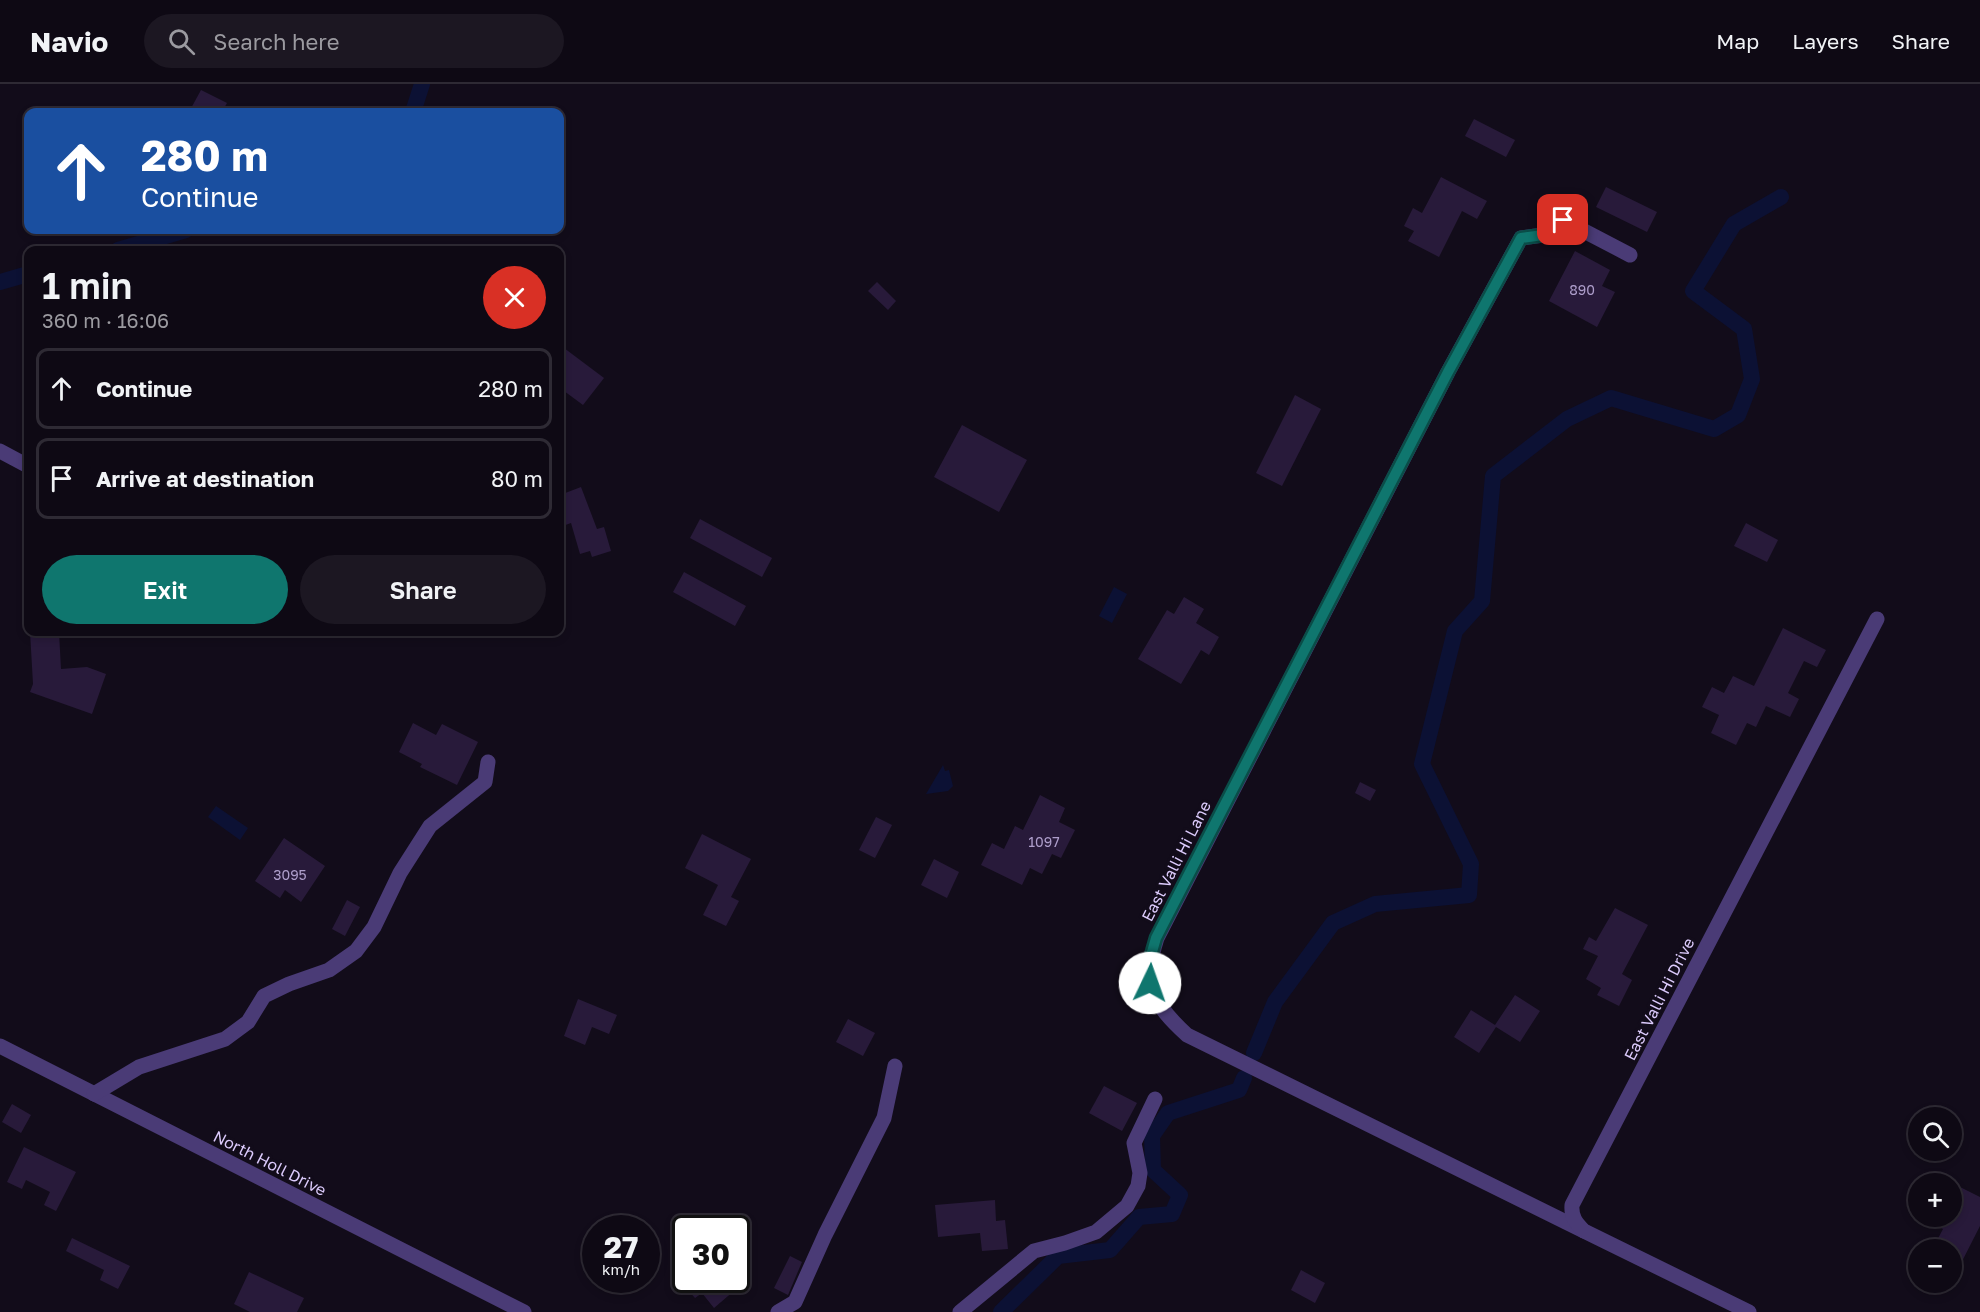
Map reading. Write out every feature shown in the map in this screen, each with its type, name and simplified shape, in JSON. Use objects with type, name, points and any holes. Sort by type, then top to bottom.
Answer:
[{"type":"street","name":"East Valli Hi Lane","points":[[1584,1231],[1187,1035],[1163,1014],[1150,983],[1150,959],[1156,938],[1448,372],[1521,238],[1543,235],[1563,220],[1630,255]]},
{"type":"street","points":[[0,451],[24,464]]},
{"type":"street","name":"East Valli Hi Drive","points":[[1584,1231],[1574,1221],[1571,1212],[1572,1205],[1877,619]]},
{"type":"street","points":[[94,1094],[139,1067],[225,1039],[248,1022],[264,996],[289,984],[330,970],[356,951],[374,927],[400,873],[430,826],[486,782],[488,762]]},
{"type":"street","name":"North Holl Drive","points":[[0,1046],[524,1312]]},
{"type":"street","points":[[778,1312],[786,1305],[795,1302],[825,1235],[884,1118],[895,1066]]},
{"type":"street","points":[[960,1312],[1034,1251],[1096,1232],[1127,1206],[1134,1196],[1139,1180],[1134,1143],[1155,1099]]},
{"type":"street","points":[[1584,1231],[1749,1312]]},
{"type":"shaded area","points":[[1114,587],[1127,594],[1112,623],[1099,616]]},
{"type":"shaded area","points":[[943,765],[945,771],[949,770],[953,786],[948,791],[926,794]]},
{"type":"shaded area","points":[[216,806],[248,828],[240,840],[208,817]]},
{"type":"building","points":[[201,90],[227,103],[224,108],[191,108]]},
{"type":"building","points":[[1474,119],[1515,140],[1506,157],[1465,136]]},
{"type":"building","points":[[1441,177],[1487,201],[1477,219],[1462,211],[1439,257],[1408,241],[1414,231],[1404,226],[1413,208],[1422,213]]},
{"type":"building","points":[[1606,187],[1657,212],[1647,232],[1596,207]]},
{"type":"building","points":[[1575,251],[1610,270],[1602,286],[1615,292],[1597,327],[1549,301]]},
{"type":"building","points":[[877,282],[896,301],[888,310],[868,291]]},
{"type":"building","points":[[564,348],[604,378],[583,405],[564,391]]},
{"type":"building","points":[[1295,395],[1321,409],[1282,486],[1256,473]]},
{"type":"building","points":[[962,425],[1027,460],[999,512],[934,477]]},
{"type":"building","points":[[581,487],[597,529],[604,527],[611,551],[592,557],[590,551],[580,554],[571,523],[564,526],[564,493]]},
{"type":"building","points":[[700,519],[772,558],[762,577],[690,538]]},
{"type":"building","points":[[1746,523],[1778,540],[1767,562],[1734,546]]},
{"type":"building","points":[[684,572],[746,606],[735,626],[673,592]]},
{"type":"building","points":[[1184,597],[1204,609],[1196,623],[1219,637],[1209,655],[1201,650],[1181,684],[1138,659],[1167,610],[1174,614]]},
{"type":"building","points":[[1783,628],[1826,650],[1817,667],[1804,661],[1788,693],[1799,699],[1790,717],[1766,706],[1756,727],[1747,723],[1736,745],[1711,733],[1719,715],[1702,707],[1712,687],[1724,693],[1733,676],[1754,686]]},
{"type":"building","points":[[30,636],[59,636],[61,669],[87,667],[106,674],[92,714],[30,692],[33,684]]},
{"type":"building","points":[[413,723],[436,735],[442,724],[478,742],[457,785],[420,767],[422,764],[399,752]]},
{"type":"building","points":[[1360,782],[1376,790],[1370,801],[1355,793]]},
{"type":"building","points":[[1040,795],[1065,808],[1059,822],[1075,830],[1061,858],[1052,854],[1042,874],[1030,868],[1022,885],[981,865],[992,843],[1004,849],[1015,826],[1023,830]]},
{"type":"building","points":[[876,817],[892,825],[875,858],[859,850]]},
{"type":"building","points":[[702,834],[751,859],[731,897],[739,901],[726,926],[703,915],[718,885],[685,868]]},
{"type":"building","points":[[284,838],[325,866],[301,902],[285,890],[280,898],[255,881]]},
{"type":"building","points":[[934,859],[959,872],[947,898],[921,885]]},
{"type":"building","points":[[347,900],[360,907],[345,936],[332,929]]},
{"type":"building","points":[[1615,908],[1648,925],[1622,974],[1632,980],[1619,1006],[1597,995],[1601,988],[1586,979],[1598,956],[1583,949],[1589,937],[1596,941]]},
{"type":"building","points":[[1515,995],[1540,1011],[1520,1042],[1496,1027],[1479,1053],[1454,1037],[1471,1010],[1495,1025]]},
{"type":"building","points":[[578,999],[617,1015],[609,1034],[592,1027],[585,1045],[564,1036]]},
{"type":"building","points":[[848,1019],[875,1033],[863,1056],[836,1042]]},
{"type":"building","points":[[1104,1086],[1137,1103],[1122,1131],[1089,1113]]},
{"type":"building","points":[[12,1104],[31,1115],[21,1133],[2,1122]]},
{"type":"building","points":[[24,1147],[76,1172],[56,1211],[44,1205],[50,1192],[26,1180],[22,1189],[7,1182]]},
{"type":"building","points":[[1962,1188],[1980,1197],[1980,1226],[1962,1261],[1962,1239],[1938,1239],[1943,1229],[1939,1227],[1962,1227]]},
{"type":"building","points":[[995,1200],[996,1221],[1005,1220],[1008,1249],[982,1251],[980,1233],[938,1237],[935,1205]]},
{"type":"building","points":[[72,1238],[130,1266],[118,1289],[100,1280],[104,1270],[66,1251]]},
{"type":"building","points":[[790,1256],[802,1262],[788,1295],[774,1288]]},
{"type":"building","points":[[1301,1270],[1325,1283],[1315,1303],[1291,1290]]},
{"type":"building","points":[[249,1272],[304,1298],[297,1312],[250,1312],[234,1304]]},
{"type":"building","points":[[691,1293],[702,1293],[695,1298]]},
{"type":"building","points":[[702,1293],[732,1293],[714,1308]]},
{"type":"waterway","points":[[414,108],[422,84]]},
{"type":"waterway","points":[[1254,1053],[1275,1002],[1333,923],[1375,904],[1469,895],[1471,864],[1422,764],[1455,631],[1482,601],[1493,476],[1567,419],[1611,398],[1714,429],[1738,415],[1752,379],[1744,329],[1693,291],[1734,224],[1781,197]]},
{"type":"waterway","points":[[132,246],[172,234]]},
{"type":"waterway","points":[[0,282],[24,275]]},
{"type":"waterway","points":[[1001,1312],[1058,1256],[1110,1250],[1139,1217],[1172,1214],[1180,1195],[1153,1170],[1152,1136],[1168,1113],[1239,1090],[1244,1078]]},
{"type":"route","points":[[1150,983],[1150,959],[1156,938],[1459,352],[1521,238],[1543,235],[1563,220]]}]
